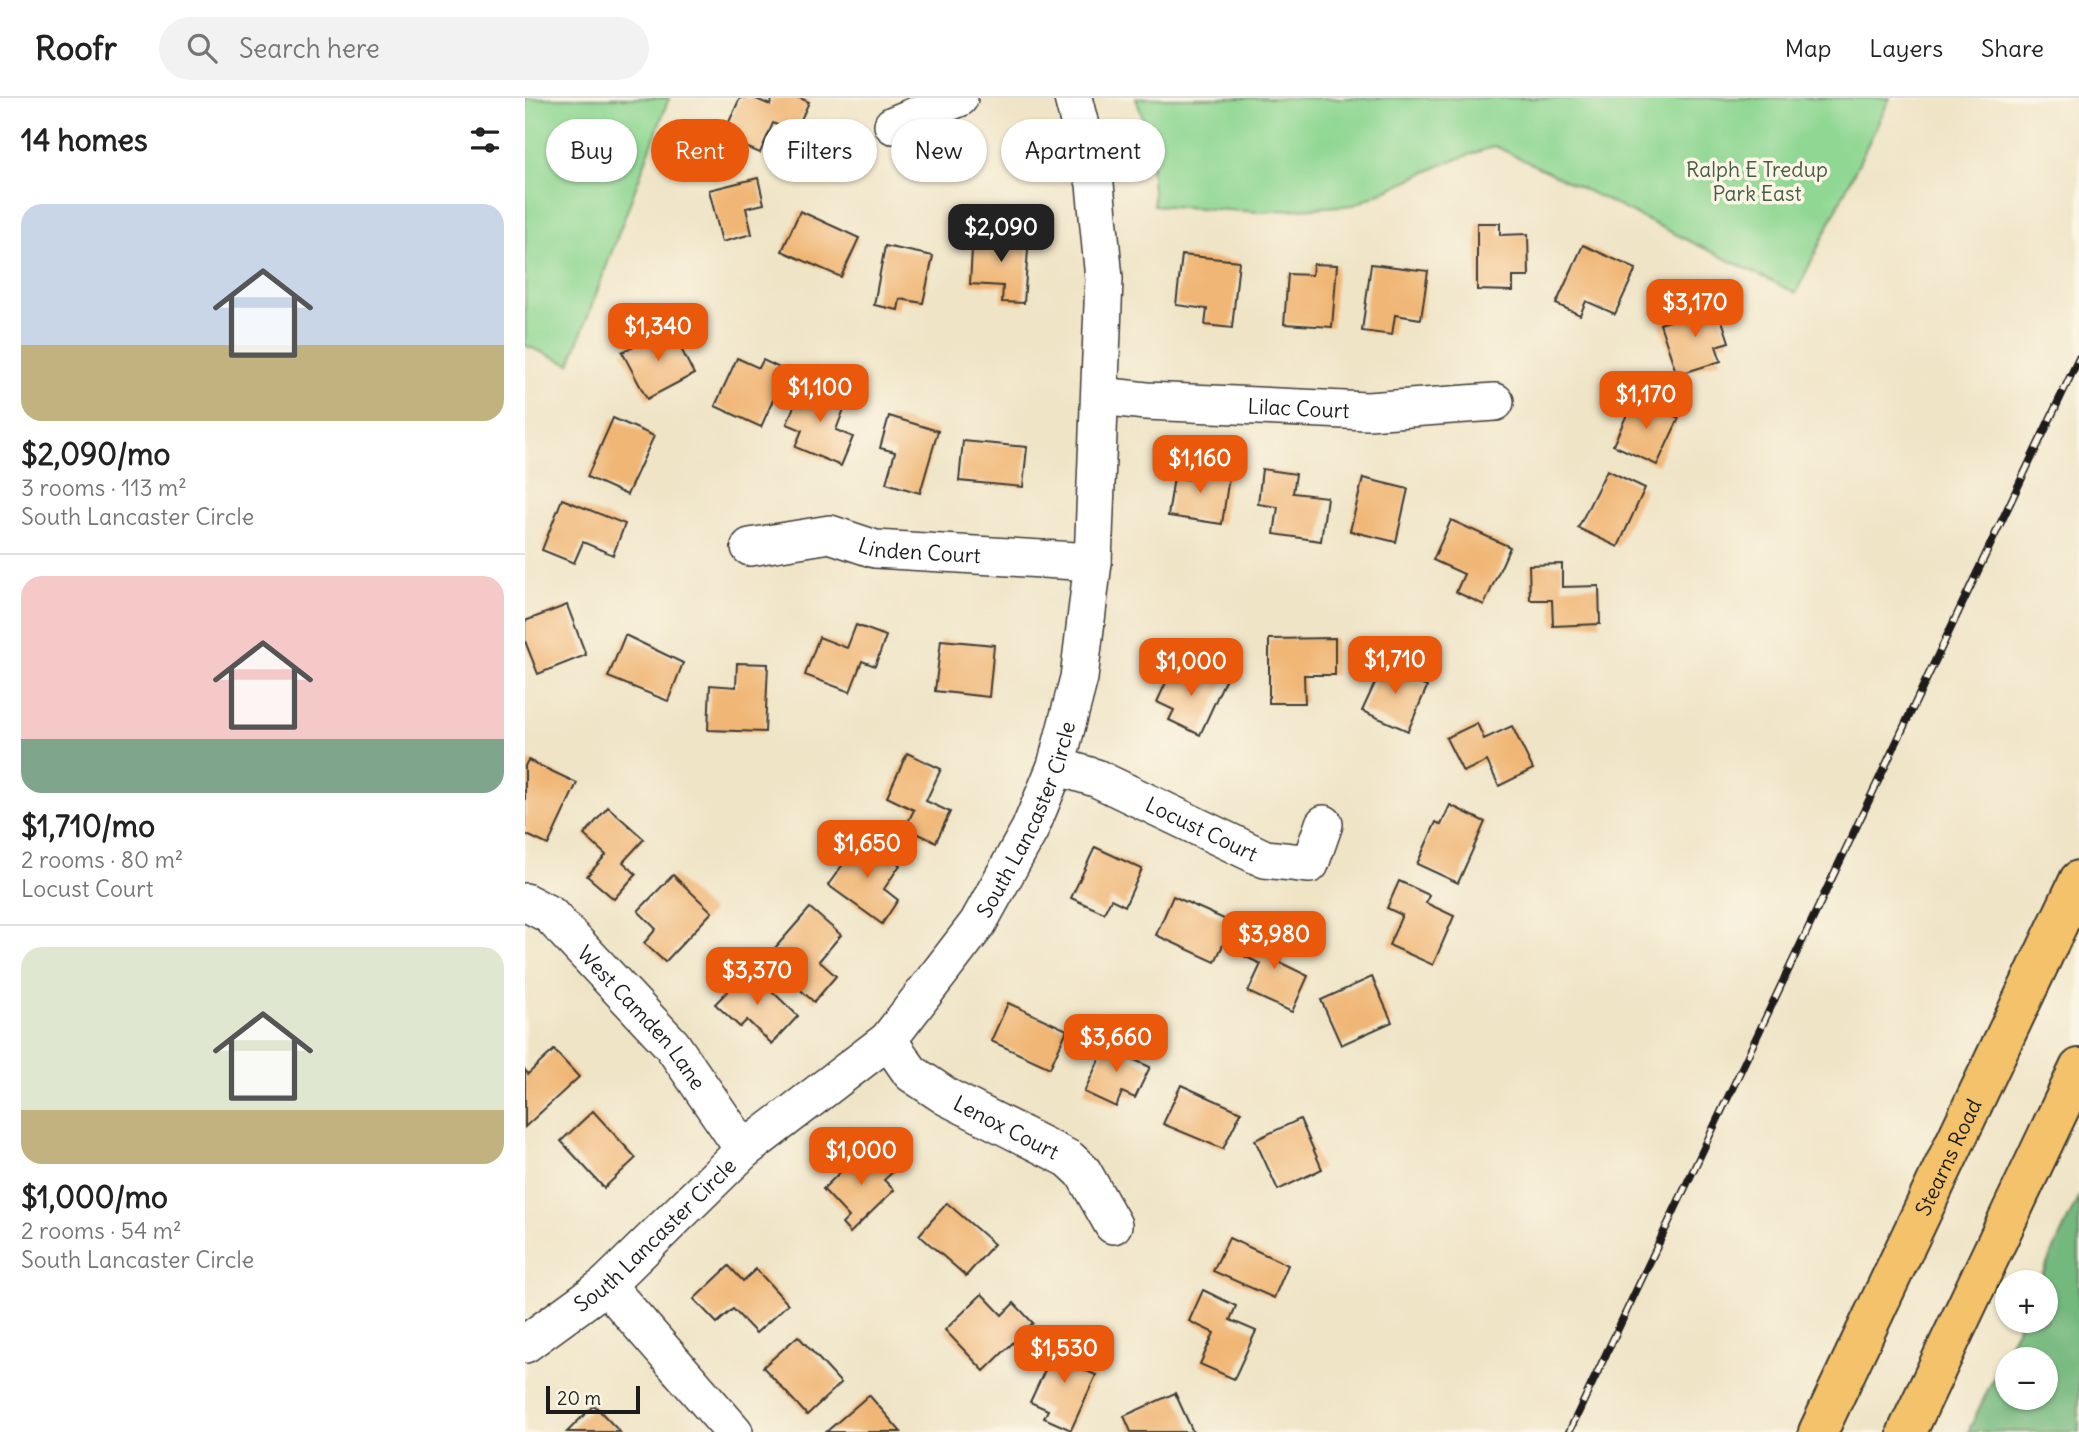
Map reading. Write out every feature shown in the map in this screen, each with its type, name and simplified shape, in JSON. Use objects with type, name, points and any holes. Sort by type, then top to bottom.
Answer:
[{"type":"main road","name":"Stearns Road","points":[[1818,1432],[2079,880]]},
{"type":"main road","points":[[1907,1432],[2079,1068]]},
{"type":"street","points":[[908,119],[959,98]]},
{"type":"street","name":"South Lancaster Circle","points":[[525,1344],[606,1285],[744,1150],[888,1040],[978,923],[1030,829],[1056,766],[1079,678],[1093,562],[1101,396],[1103,265],[1095,184],[1073,98]]},
{"type":"street","name":"Lilac Court","points":[[1101,396],[1146,401],[1367,411],[1495,402]]},
{"type":"street","name":"Linden Court","points":[[750,547],[830,534],[875,549],[929,555],[1093,562]]},
{"type":"street","name":"Locust Court","points":[[1056,766],[1096,778],[1265,859],[1310,864],[1324,824]]},
{"type":"street","name":"West Camden Lane","points":[[525,902],[550,915],[672,1045],[744,1150]]},
{"type":"street","name":"Lenox Court","points":[[888,1040],[911,1073],[947,1097],[1069,1159],[1083,1172],[1113,1225]]},
{"type":"street","points":[[606,1285],[734,1432]]},
{"type":"green space","points":[[525,98],[669,98],[661,119],[651,119],[651,146],[570,364],[525,345]]},
{"type":"green space","name":"Ralph E Tredup Park East","points":[[1136,98],[1890,98],[1796,293],[1495,146],[1448,162],[1354,205],[1259,212],[1154,205],[1152,182],[1165,182],[1165,119],[1143,119]]},
{"type":"green space","points":[[2079,1196],[2079,1432],[1968,1432],[1995,1374],[1995,1410],[2058,1410],[2058,1347],[2008,1347],[2014,1333],[2058,1333],[2058,1270],[2044,1270]]},
{"type":"building","points":[[740,98],[754,98],[770,105],[773,98],[800,98],[809,102],[801,119],[763,119],[763,146],[760,153],[749,148],[749,119],[730,119]]},
{"type":"building","points":[[758,178],[764,204],[746,208],[752,234],[722,242],[709,190]]},
{"type":"building","points":[[800,211],[859,238],[841,277],[782,251]]},
{"type":"building","points":[[1477,223],[1500,223],[1500,235],[1528,234],[1529,277],[1513,277],[1513,291],[1477,290]]},
{"type":"building","points":[[973,232],[1029,236],[1024,303],[1002,302],[1003,286],[970,284]]},
{"type":"building","points":[[1583,245],[1636,269],[1615,314],[1586,301],[1580,315],[1556,304]]},
{"type":"building","points":[[885,246],[933,256],[923,303],[900,299],[898,310],[874,305]]},
{"type":"building","points":[[1182,255],[1239,261],[1232,328],[1205,325],[1207,309],[1176,305]]},
{"type":"building","points":[[1313,264],[1337,265],[1332,327],[1284,324],[1288,274],[1312,275]]},
{"type":"building","points":[[1371,264],[1428,271],[1421,319],[1395,315],[1392,335],[1362,331]]},
{"type":"building","points":[[1717,305],[1729,342],[1716,346],[1721,361],[1677,375],[1660,324]]},
{"type":"building","points":[[670,327],[694,374],[647,399],[622,352]]},
{"type":"building","points":[[737,358],[759,368],[763,360],[786,371],[761,427],[715,406]]},
{"type":"building","points":[[803,383],[847,401],[836,430],[853,437],[841,466],[795,447],[802,430],[787,424]]},
{"type":"building","points":[[1635,397],[1679,418],[1657,465],[1613,445]]},
{"type":"building","points":[[889,416],[938,431],[920,493],[886,483],[895,452],[880,448]]},
{"type":"building","points":[[613,418],[654,436],[627,495],[587,477]]},
{"type":"building","points":[[963,441],[1027,447],[1023,487],[959,481]]},
{"type":"building","points":[[1190,464],[1230,470],[1222,524],[1168,516],[1174,477],[1188,479]]},
{"type":"building","points":[[1262,469],[1296,474],[1293,493],[1327,497],[1321,541],[1274,534],[1278,507],[1258,504]]},
{"type":"building","points":[[1607,470],[1645,488],[1618,547],[1578,528]]},
{"type":"building","points":[[1363,478],[1408,489],[1396,542],[1350,531]]},
{"type":"building","points":[[562,499],[625,524],[613,555],[583,542],[574,563],[542,550]]},
{"type":"building","points":[[1451,520],[1510,547],[1484,605],[1456,592],[1464,574],[1433,560]]},
{"type":"building","points":[[1562,564],[1562,587],[1599,586],[1600,624],[1553,626],[1552,600],[1530,600],[1529,565]]},
{"type":"building","points":[[567,605],[586,655],[538,674],[525,641],[525,621]]},
{"type":"building","points":[[856,625],[886,636],[875,666],[862,661],[850,692],[805,675],[819,637],[847,648]]},
{"type":"building","points":[[625,635],[683,663],[668,701],[608,677]]},
{"type":"building","points":[[1335,638],[1335,675],[1304,675],[1305,703],[1269,703],[1269,639]]},
{"type":"building","points":[[941,640],[994,645],[989,697],[935,691]]},
{"type":"building","points":[[1387,657],[1409,667],[1404,677],[1427,687],[1408,731],[1362,711]]},
{"type":"building","points":[[737,663],[768,664],[765,732],[708,730],[710,685],[736,687]]},
{"type":"building","points":[[1173,667],[1200,679],[1205,668],[1226,678],[1200,735],[1169,720],[1174,710],[1157,702]]},
{"type":"building","points":[[1477,723],[1484,739],[1512,726],[1533,769],[1499,786],[1487,761],[1463,772],[1446,738]]},
{"type":"building","points":[[907,753],[941,769],[926,801],[950,812],[936,842],[905,828],[914,810],[887,797]]},
{"type":"building","points":[[528,760],[577,783],[548,845],[525,834],[525,766]]},
{"type":"building","points":[[1450,805],[1485,822],[1458,883],[1417,864],[1436,822],[1441,825]]},
{"type":"building","points":[[608,807],[644,839],[623,862],[636,874],[614,899],[587,876],[606,855],[584,835]]},
{"type":"building","points":[[862,838],[900,865],[884,889],[898,900],[882,924],[828,885]]},
{"type":"building","points":[[1095,847],[1142,869],[1125,906],[1111,899],[1104,913],[1071,898]]},
{"type":"building","points":[[673,875],[712,912],[665,962],[644,943],[656,929],[638,911]]},
{"type":"building","points":[[1399,881],[1429,895],[1426,903],[1454,916],[1433,965],[1389,945],[1402,915],[1387,908]]},
{"type":"building","points":[[1173,896],[1233,923],[1215,962],[1156,935]]},
{"type":"building","points":[[810,908],[841,935],[819,961],[836,976],[814,1002],[787,978],[797,967],[775,948]]},
{"type":"building","points":[[1258,926],[1289,940],[1279,962],[1308,976],[1292,1012],[1248,992],[1261,964],[1244,956]]},
{"type":"building","points":[[749,969],[798,1016],[772,1044],[747,1020],[740,1027],[715,1004]]},
{"type":"building","points":[[1372,977],[1392,1022],[1341,1045],[1321,1000]]},
{"type":"building","points":[[1008,1003],[1067,1030],[1050,1068],[991,1041]]},
{"type":"building","points":[[1110,1036],[1133,1047],[1128,1057],[1150,1067],[1135,1098],[1122,1092],[1116,1107],[1084,1092]]},
{"type":"building","points":[[554,1050],[579,1077],[525,1127],[525,1070],[528,1074]]},
{"type":"building","points":[[1181,1085],[1241,1112],[1223,1149],[1163,1124]]},
{"type":"building","points":[[593,1111],[636,1158],[604,1188],[561,1141]]},
{"type":"building","points":[[1300,1119],[1322,1169],[1278,1190],[1255,1140]]},
{"type":"building","points":[[869,1144],[895,1170],[884,1180],[894,1190],[850,1233],[842,1224],[849,1217],[823,1189]]},
{"type":"building","points":[[947,1203],[994,1244],[966,1276],[919,1235]]},
{"type":"building","points":[[1229,1238],[1288,1265],[1274,1298],[1213,1271]]},
{"type":"building","points":[[729,1266],[743,1281],[756,1269],[788,1304],[756,1333],[733,1309],[717,1323],[694,1299]]},
{"type":"building","points":[[1203,1290],[1236,1306],[1230,1320],[1256,1331],[1234,1379],[1200,1364],[1214,1333],[1189,1321]]},
{"type":"building","points":[[982,1294],[1002,1315],[1014,1303],[1033,1323],[984,1371],[945,1330]]},
{"type":"building","points":[[798,1336],[841,1383],[807,1415],[763,1367]]},
{"type":"building","points":[[1059,1340],[1091,1354],[1084,1370],[1096,1375],[1071,1430],[1044,1418],[1048,1410],[1030,1402]]},
{"type":"building","points":[[1175,1393],[1193,1432],[1131,1432],[1124,1416]]},
{"type":"building","points":[[869,1395],[901,1432],[826,1432]]},
{"type":"building","points":[[594,1405],[620,1432],[567,1432]]},
{"type":"railway","points":[[1569,1432],[2079,358]]}]
